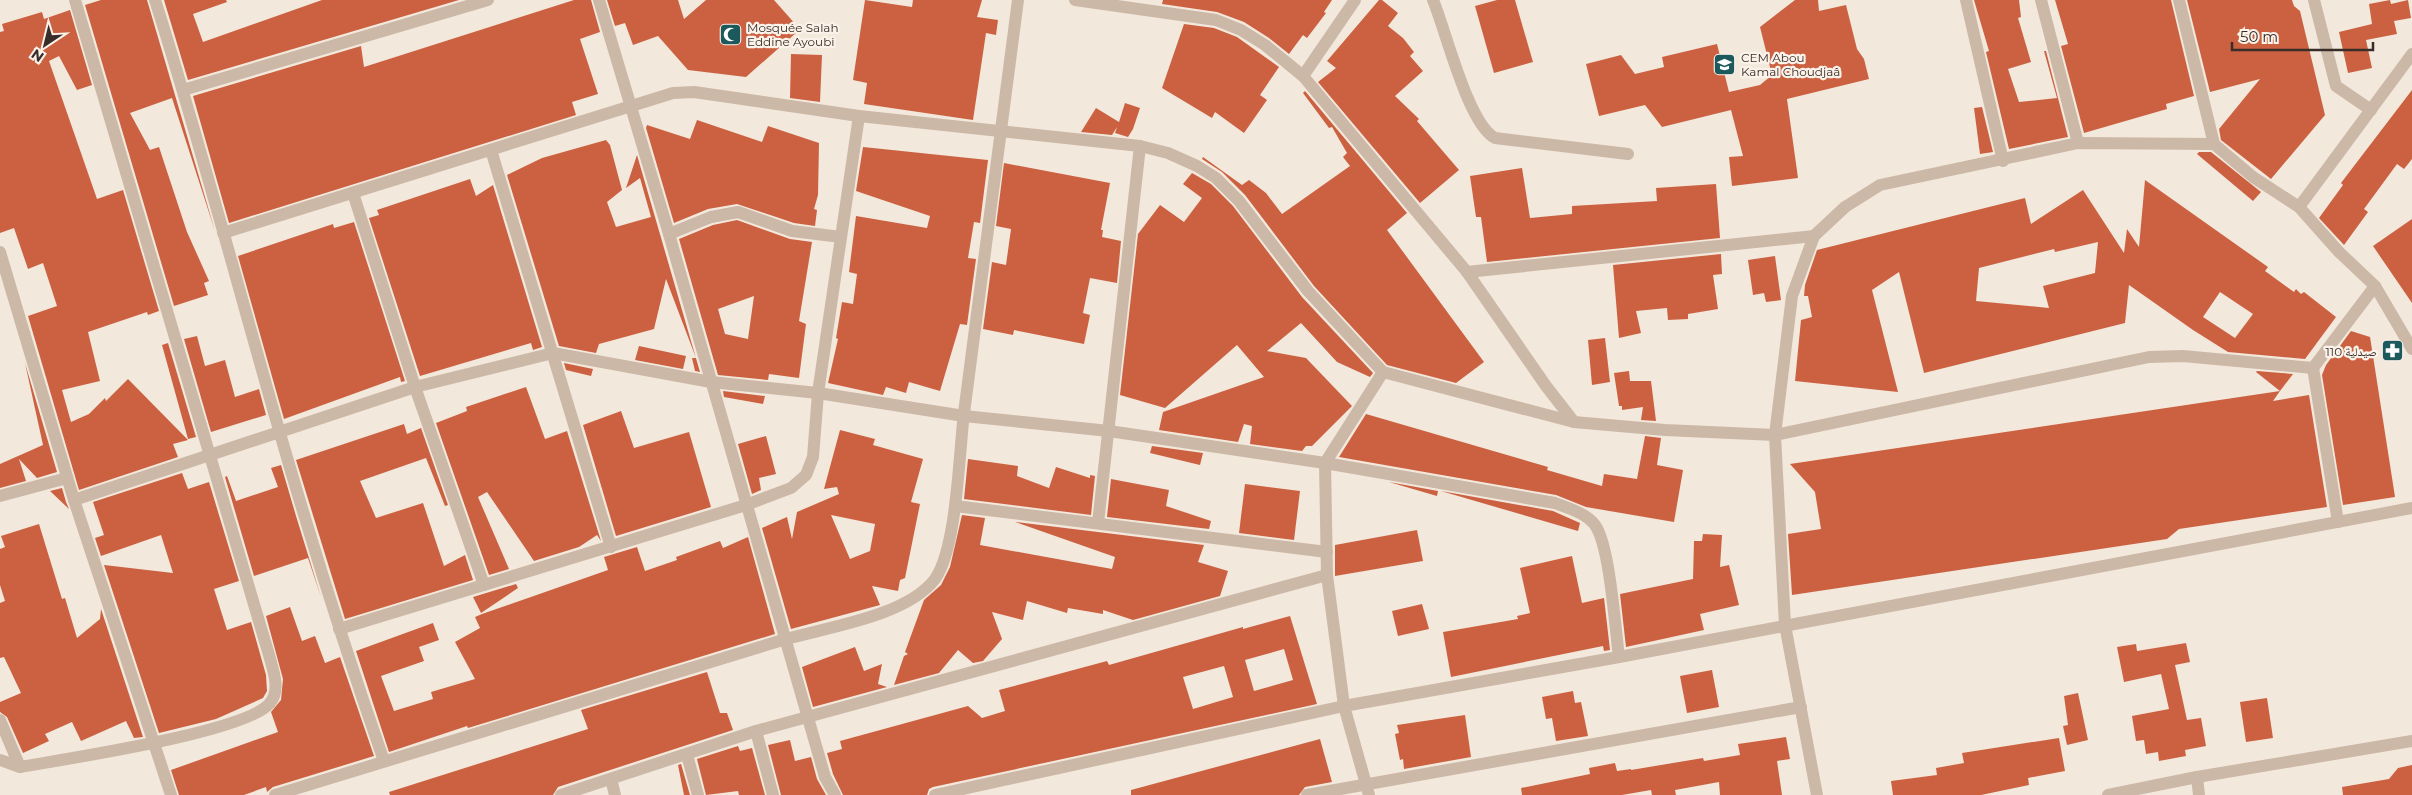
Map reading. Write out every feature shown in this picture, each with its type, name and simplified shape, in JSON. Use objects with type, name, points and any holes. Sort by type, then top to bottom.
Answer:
[{"type":"street","points":[[0,760],[20,768],[153,743],[235,723],[261,712],[272,702],[276,689],[269,655],[75,0]]},
{"type":"street","points":[[155,0],[184,90],[280,432],[339,629],[384,761]]},
{"type":"street","points":[[184,90],[488,0]]},
{"type":"street","points":[[598,0],[668,234],[825,777],[835,795]]},
{"type":"street","points":[[275,795],[786,639],[869,617],[907,602],[922,592],[934,580],[941,568],[947,548],[954,506],[1018,0]]},
{"type":"street","points":[[1075,0],[1150,6],[1216,20],[1241,30],[1265,45],[1303,76],[1467,272],[1546,386],[1574,422]]},
{"type":"street","points":[[1303,76],[1355,0]]},
{"type":"street","points":[[1433,0],[1470,102],[1488,135],[1495,138],[1628,154]]},
{"type":"street","points":[[1966,0],[2003,161]]},
{"type":"street","points":[[2041,0],[2078,143]]},
{"type":"street","points":[[2179,0],[2214,144],[2253,177],[2298,208],[2339,252],[2375,286],[2412,349]]},
{"type":"street","points":[[2314,0],[2336,86],[2371,110]]},
{"type":"street","points":[[2298,208],[2412,54]]},
{"type":"street","points":[[223,233],[673,93],[694,92],[859,116],[1140,146],[1168,153],[1197,166],[1216,178],[1239,201],[1308,291],[1383,372],[1574,422],[1665,430],[1775,435],[2149,357],[2183,356],[2313,368]]},
{"type":"street","points":[[339,629],[746,505],[790,488],[806,476],[813,457],[818,393],[859,116]]},
{"type":"street","points":[[1817,795],[1785,625],[1775,435],[1792,296],[1814,236],[1846,207],[1880,185],[2003,161],[2078,143],[2214,144]]},
{"type":"street","points":[[1098,523],[1140,146]]},
{"type":"street","points":[[491,150],[611,546]]},
{"type":"street","points":[[353,193],[415,387],[484,585]]},
{"type":"street","points":[[668,234],[711,217],[738,212],[792,231],[841,237]]},
{"type":"street","points":[[1467,272],[1814,236]]},
{"type":"street","points":[[0,252],[67,478],[171,795]]},
{"type":"street","points":[[0,285],[12,292]]},
{"type":"street","points":[[2338,522],[2313,368],[2375,286]]},
{"type":"street","points":[[74,500],[415,387],[553,353],[711,382],[818,393],[964,416],[1109,431],[1325,463],[1555,503],[1584,515],[1595,525],[1604,544],[1619,658]]},
{"type":"street","points":[[1368,790],[1344,706],[1328,576],[1325,463],[1383,372]]},
{"type":"street","points":[[0,496],[67,478]]},
{"type":"street","points":[[954,506],[1327,552]]},
{"type":"street","points":[[934,795],[1344,706],[1619,658],[1785,625],[2412,508]]},
{"type":"street","points":[[561,795],[756,731],[1328,576]]},
{"type":"street","points":[[1307,795],[1368,790],[1801,707]]},
{"type":"street","points":[[0,720],[20,768]]},
{"type":"street","points":[[756,731],[773,795]]},
{"type":"street","points":[[2108,795],[2197,777],[2412,741]]},
{"type":"street","points":[[687,755],[698,795]]},
{"type":"street","points":[[2197,777],[2199,795]]},
{"type":"street","points":[[612,779],[616,795]]},
{"type":"building","points":[[101,0],[147,0],[215,231],[172,98],[130,113],[150,150],[159,147],[187,232],[209,281],[204,283],[208,295],[174,306],[85,5]]},
{"type":"building","points":[[164,0],[226,0],[227,2],[193,14],[203,42],[322,0],[459,0],[188,80]]},
{"type":"building","points":[[574,0],[591,0],[600,32],[580,39],[598,94],[572,102],[576,115],[229,223],[193,96],[361,46],[364,67]]},
{"type":"building","name":"Mosquée Salah Eddine Ayoubi","points":[[607,0],[678,0],[684,19],[706,0],[774,0],[797,26],[797,32],[746,77],[688,70],[658,36],[633,45],[625,23],[615,26]]},
{"type":"building","points":[[865,0],[912,7],[913,0],[982,0],[977,17],[998,20],[996,35],[986,33],[973,120],[864,104],[867,83],[853,80]]},
{"type":"building","points":[[1163,0],[1332,0],[1324,12],[1326,13],[1307,38],[1303,35],[1289,54],[1244,22],[1217,12],[1162,4]]},
{"type":"building","points":[[1379,0],[1382,0],[1398,13],[1388,26],[1403,38],[1414,52],[1410,56],[1423,71],[1395,96],[1419,119],[1417,121],[1459,170],[1420,203],[1318,82],[1336,68],[1327,61]]},
{"type":"building","points":[[1497,0],[1515,0],[1533,62],[1494,73],[1475,6]]},
{"type":"building","points":[[1795,0],[1818,0],[1819,11],[1846,5],[1857,49],[1864,59],[1869,79],[1787,99],[1798,178],[1732,186],[1729,157],[1743,156],[1731,110],[1662,127],[1645,105],[1599,116],[1586,64],[1621,55],[1635,74],[1664,67],[1662,57],[1717,44],[1729,92],[1760,85],[1772,75],[1760,27]]},
{"type":"building","points":[[1974,0],[2019,0],[2021,17],[2018,18],[2031,62],[2008,69],[2019,102],[2057,98],[2044,51],[2046,51],[2068,137],[2009,149],[1986,52],[1989,51]]},
{"type":"building","points":[[2055,0],[2171,0],[2194,96],[2166,104],[2167,109],[2084,133],[2061,46],[2068,44]]},
{"type":"building","points":[[2187,0],[2292,0],[2294,6],[2300,11],[2325,115],[2271,179],[2221,140],[2219,129],[2260,79],[2210,92]]},
{"type":"building","points":[[2390,0],[2391,4],[2408,0],[2411,18],[2394,21],[2397,34],[2366,40],[2372,68],[2348,73],[2339,32],[2372,24],[2369,4]]},
{"type":"building","points":[[70,10],[92,85],[77,90],[59,56],[49,61],[97,199],[123,190],[159,311],[148,315],[147,312],[88,332],[100,381],[62,390],[71,422],[89,414],[105,398],[106,401],[128,379],[188,440],[173,444],[178,457],[79,490],[28,316],[57,306],[43,263],[28,269],[14,228],[0,233],[0,32],[4,31],[2,24],[42,12],[44,19]]},
{"type":"building","points":[[1184,24],[1214,28],[1237,37],[1279,67],[1260,95],[1267,100],[1244,133],[1215,112],[1212,118],[1162,88]]},
{"type":"building","points":[[791,54],[822,55],[820,102],[790,98]]},
{"type":"building","points":[[2412,90],[2412,159],[2404,169],[2397,164],[2364,209],[2368,212],[2344,245],[2319,218],[2343,185],[2341,183]]},
{"type":"building","points":[[1305,91],[1407,213],[1387,230],[1484,362],[1456,383],[1387,365],[1314,286],[1245,195],[1222,172],[1202,159],[1203,157],[1242,185],[1249,180],[1266,193],[1282,214],[1350,166],[1343,157],[1347,153],[1332,127],[1329,128],[1303,93]]},
{"type":"building","points":[[1125,103],[1140,108],[1133,129],[1128,137],[1115,133],[1117,127],[1112,135],[1081,132],[1096,108],[1119,122]]},
{"type":"building","points":[[1982,107],[1993,152],[1980,154],[1974,108]]},
{"type":"building","points":[[697,120],[762,142],[768,126],[819,143],[818,195],[814,209],[817,210],[815,226],[794,223],[737,204],[708,209],[674,223],[646,128],[647,125],[690,139]]},
{"type":"building","points":[[606,140],[610,145],[622,190],[607,202],[616,227],[651,217],[640,178],[626,188],[637,155],[696,357],[666,279],[654,329],[599,344],[596,353],[559,346],[507,175],[542,158]]},
{"type":"building","points":[[863,147],[988,160],[980,223],[974,222],[968,258],[976,259],[967,325],[960,324],[940,391],[909,382],[906,393],[886,387],[883,395],[828,383],[838,339],[836,338],[842,302],[853,304],[857,274],[849,272],[856,216],[927,228],[930,216],[856,191]]},
{"type":"building","points":[[2199,152],[2211,152],[2261,192],[2253,201],[2197,154]]},
{"type":"building","points":[[1004,163],[1110,183],[1101,230],[1103,230],[1102,237],[1121,241],[1117,283],[1090,278],[1083,313],[1090,315],[1084,344],[1014,330],[1013,335],[983,329],[992,262],[1006,265],[1011,229],[996,226]]},
{"type":"building","points":[[1522,168],[1530,218],[1572,214],[1572,206],[1657,201],[1656,188],[1716,184],[1720,238],[1487,262],[1481,217],[1476,217],[1470,176]]},
{"type":"building","points":[[1192,173],[1211,184],[1233,206],[1302,297],[1373,373],[1370,377],[1337,362],[1301,323],[1267,351],[1306,358],[1352,406],[1312,446],[1306,446],[1302,451],[1250,444],[1252,426],[1244,424],[1238,442],[1159,430],[1163,412],[1264,377],[1237,345],[1165,408],[1120,395],[1138,234],[1160,205],[1184,222],[1202,198],[1183,184]]},
{"type":"building","points":[[470,179],[476,196],[493,185],[542,347],[533,350],[531,343],[420,376],[369,218],[379,215],[377,210]]},
{"type":"building","points":[[2145,180],[2268,267],[2265,271],[2294,292],[2296,289],[2301,294],[2304,292],[2336,317],[2305,359],[2228,352],[2129,285],[2125,323],[1924,373],[1899,272],[1872,290],[1898,392],[1795,381],[1801,320],[1812,317],[1808,296],[1804,296],[1805,285],[1817,250],[2025,198],[2031,224],[2083,190],[2124,253],[2127,229],[2139,247]],"holes":[[[2098,242],[2095,273],[2043,286],[2049,308],[1976,301],[1979,268],[2054,249],[2055,252]],[[2220,292],[2253,314],[2235,338],[2203,317]]]},
{"type":"building","points":[[2412,219],[2412,303],[2373,246]]},
{"type":"building","points":[[737,220],[790,239],[812,242],[799,321],[806,324],[799,378],[769,374],[768,380],[718,375],[679,239],[713,225]],"holes":[[[754,296],[748,339],[725,334],[718,309]]]},
{"type":"building","points":[[354,222],[405,381],[401,382],[400,377],[284,419],[238,256],[333,224],[334,228]]},
{"type":"building","points":[[1721,254],[1722,274],[1713,275],[1718,309],[1688,314],[1688,319],[1668,320],[1667,308],[1636,311],[1641,333],[1619,338],[1613,265]]},
{"type":"building","points":[[1775,256],[1781,300],[1766,302],[1764,293],[1753,295],[1748,260]]},
{"type":"building","points":[[2351,331],[2370,337],[2395,497],[2343,505],[2322,375],[2326,365]]},
{"type":"building","points":[[197,336],[205,366],[225,360],[235,397],[259,389],[266,415],[211,432],[184,339]]},
{"type":"building","points":[[1605,338],[1610,382],[1592,385],[1588,340]]},
{"type":"building","points":[[168,343],[196,437],[188,439],[162,345]]},
{"type":"building","points":[[639,346],[686,356],[683,369],[635,360]]},
{"type":"building","points":[[692,358],[696,358],[700,372],[695,371]]},
{"type":"building","points":[[25,363],[57,472],[37,478],[19,459],[26,481],[0,488],[0,464],[43,445]]},
{"type":"building","points":[[564,363],[593,369],[591,376],[566,370]]},
{"type":"building","points":[[1629,371],[1630,381],[1651,381],[1656,421],[1641,420],[1643,407],[1622,410],[1622,406],[1619,406],[1614,373]]},
{"type":"building","points":[[2257,371],[2293,374],[2280,391]]},
{"type":"building","points":[[526,387],[545,439],[567,431],[601,541],[597,535],[579,547],[534,561],[487,492],[478,497],[509,569],[489,575],[436,423],[467,411],[466,407]]},
{"type":"building","points":[[723,391],[765,396],[763,404],[724,397]]},
{"type":"building","points":[[2280,391],[2273,401],[2309,395],[2327,507],[2179,529],[2167,539],[1792,595],[1788,534],[1821,529],[1815,492],[1790,464]]},
{"type":"building","points":[[621,411],[634,448],[689,432],[711,507],[616,536],[583,425]]},
{"type":"building","points":[[1366,414],[1548,467],[1547,470],[1602,486],[1604,474],[1637,479],[1645,436],[1661,438],[1657,465],[1683,470],[1674,522],[1586,507],[1556,495],[1339,457]]},
{"type":"building","points":[[404,424],[407,434],[421,428],[448,505],[445,506],[426,458],[360,481],[376,518],[423,503],[444,566],[465,555],[473,580],[345,619],[296,460]]},
{"type":"building","points":[[840,430],[875,439],[873,445],[923,459],[911,502],[920,504],[905,578],[900,580],[898,591],[872,586],[880,605],[791,629],[762,528],[787,517],[792,539],[797,512],[839,494],[837,487],[824,489]],"holes":[[[831,515],[875,524],[870,551],[850,559]]]},
{"type":"building","points":[[766,436],[776,474],[759,478],[761,490],[752,494],[738,444]]},
{"type":"building","points":[[1152,446],[1203,453],[1200,465],[1150,453]]},
{"type":"building","points":[[968,459],[1018,466],[1017,476],[1049,488],[1056,467],[1090,478],[1090,475],[1095,476],[1091,515],[964,499]]},
{"type":"building","points":[[281,465],[321,597],[308,558],[254,576],[225,477],[227,476],[236,501],[278,487],[271,468]]},
{"type":"building","points":[[182,473],[188,489],[209,482],[239,581],[214,589],[227,630],[251,622],[266,675],[267,691],[263,698],[216,719],[159,733],[104,565],[173,573],[161,535],[101,556],[95,538],[104,535],[93,502]]},
{"type":"building","points":[[1111,479],[1169,490],[1166,506],[1211,521],[1209,529],[1107,517]]},
{"type":"building","points":[[1389,482],[1438,491],[1437,496]]},
{"type":"building","points":[[1245,484],[1300,491],[1294,540],[1239,533]]},
{"type":"building","points":[[62,488],[66,502],[69,509],[50,491]]},
{"type":"building","points":[[1441,491],[1553,511],[1580,523],[1578,531]]},
{"type":"building","points":[[962,515],[985,518],[980,545],[1112,569],[1115,557],[1015,522],[1204,545],[1198,562],[1228,571],[1220,596],[1133,620],[1103,610],[1103,614],[1068,608],[1067,613],[1027,601],[1023,620],[992,612],[1002,639],[983,661],[973,663],[958,650],[939,673],[894,685],[904,656],[908,654],[905,652],[924,600],[941,585],[950,567]]},
{"type":"building","points":[[39,524],[62,599],[65,598],[77,638],[100,619],[101,609],[143,737],[134,738],[126,721],[81,741],[72,722],[45,734],[49,741],[23,753],[7,717],[0,712],[0,702],[21,693],[4,657],[0,658],[0,603],[5,601],[0,585],[0,549],[5,547],[1,536]]},
{"type":"building","points":[[1417,530],[1423,561],[1335,576],[1335,545]]},
{"type":"building","points":[[1703,534],[1722,535],[1720,567],[1729,565],[1739,605],[1700,614],[1704,630],[1626,647],[1620,594],[1693,579],[1694,541],[1702,541]]},
{"type":"building","points":[[748,537],[775,634],[468,728],[467,726],[389,752],[356,651],[433,623],[439,640],[419,647],[424,661],[381,676],[394,711],[433,699],[431,692],[475,679],[455,642],[480,628],[475,617],[608,570],[604,557],[637,547],[645,571],[677,560],[676,557],[720,541],[723,548]]},
{"type":"building","points":[[1572,556],[1582,603],[1604,598],[1610,650],[1604,651],[1603,646],[1451,677],[1443,632],[1518,619],[1517,616],[1530,613],[1520,568]]},
{"type":"building","points":[[516,584],[518,588],[481,613],[473,597]]},
{"type":"building","points":[[1422,604],[1429,629],[1398,636],[1392,611]]},
{"type":"building","points":[[290,607],[302,641],[315,636],[325,663],[340,657],[374,756],[273,787],[267,792],[266,787],[244,795],[179,795],[171,770],[278,732],[271,712],[281,700],[283,679],[266,616]]},
{"type":"building","points":[[1290,616],[1317,704],[933,787],[929,789],[927,795],[843,795],[833,774],[827,753],[842,749],[840,741],[968,706],[982,718],[1005,711],[999,690],[1107,661],[1109,665],[1243,627],[1243,629]],"holes":[[[1284,649],[1293,680],[1254,691],[1245,660]],[[1224,666],[1233,697],[1193,709],[1183,677]]]},
{"type":"building","points":[[2186,643],[2190,662],[2175,665],[2187,720],[2201,718],[2206,746],[2185,750],[2186,756],[2159,761],[2158,752],[2146,754],[2144,740],[2136,741],[2132,716],[2169,709],[2161,674],[2124,682],[2117,647],[2136,644],[2137,651]]},
{"type":"building","points":[[855,647],[864,671],[882,664],[878,684],[887,687],[813,707],[802,667]]},
{"type":"building","points":[[1712,670],[1719,707],[1687,713],[1680,676]]},
{"type":"building","points":[[707,672],[720,713],[727,713],[733,730],[558,787],[553,795],[390,795],[389,792],[588,729],[581,710]]},
{"type":"building","points":[[1573,691],[1575,703],[1581,702],[1588,736],[1556,741],[1552,718],[1546,719],[1542,697]]},
{"type":"building","points":[[2078,693],[2088,740],[2067,745],[2063,726],[2068,725],[2064,696]]},
{"type":"building","points":[[2267,698],[2273,738],[2246,742],[2240,702]]},
{"type":"building","points":[[1465,715],[1471,757],[1404,769],[1403,759],[1400,760],[1395,734],[1399,733],[1397,725]]},
{"type":"building","points":[[1786,737],[1790,759],[1777,761],[1782,795],[1720,795],[1719,782],[1675,790],[1676,795],[1652,795],[1651,790],[1622,795],[1522,795],[1521,788],[1590,774],[1589,768],[1615,763],[1617,771],[1703,758],[1704,761],[1740,755],[1738,744]]},
{"type":"building","points":[[2059,738],[2065,771],[2028,778],[2029,785],[1981,795],[1893,795],[1891,781],[1937,775],[1936,768],[1964,763],[1962,753]]},
{"type":"building","points":[[1320,739],[1332,782],[1305,787],[1299,795],[1131,795],[1131,790]]},
{"type":"building","points":[[790,740],[795,761],[811,757],[817,779],[826,795],[781,795],[768,745]]},
{"type":"building","points":[[738,746],[740,751],[752,748],[765,795],[739,795],[738,791],[706,795],[697,759]]},
{"type":"building","points":[[681,764],[690,795],[684,795],[678,765]]},
{"type":"building","points":[[2412,765],[2412,795],[2343,795],[2342,787],[2389,779],[2398,768]]},
{"type":"place","name":"Mosquée Salah Eddine Ayoubi","points":[[731,34]]},
{"type":"place","name":"CEM Abou Kamal Choudjaâ","points":[[1725,64]]},
{"type":"place","name":"صيدلية 110","points":[[2393,351]]}]
